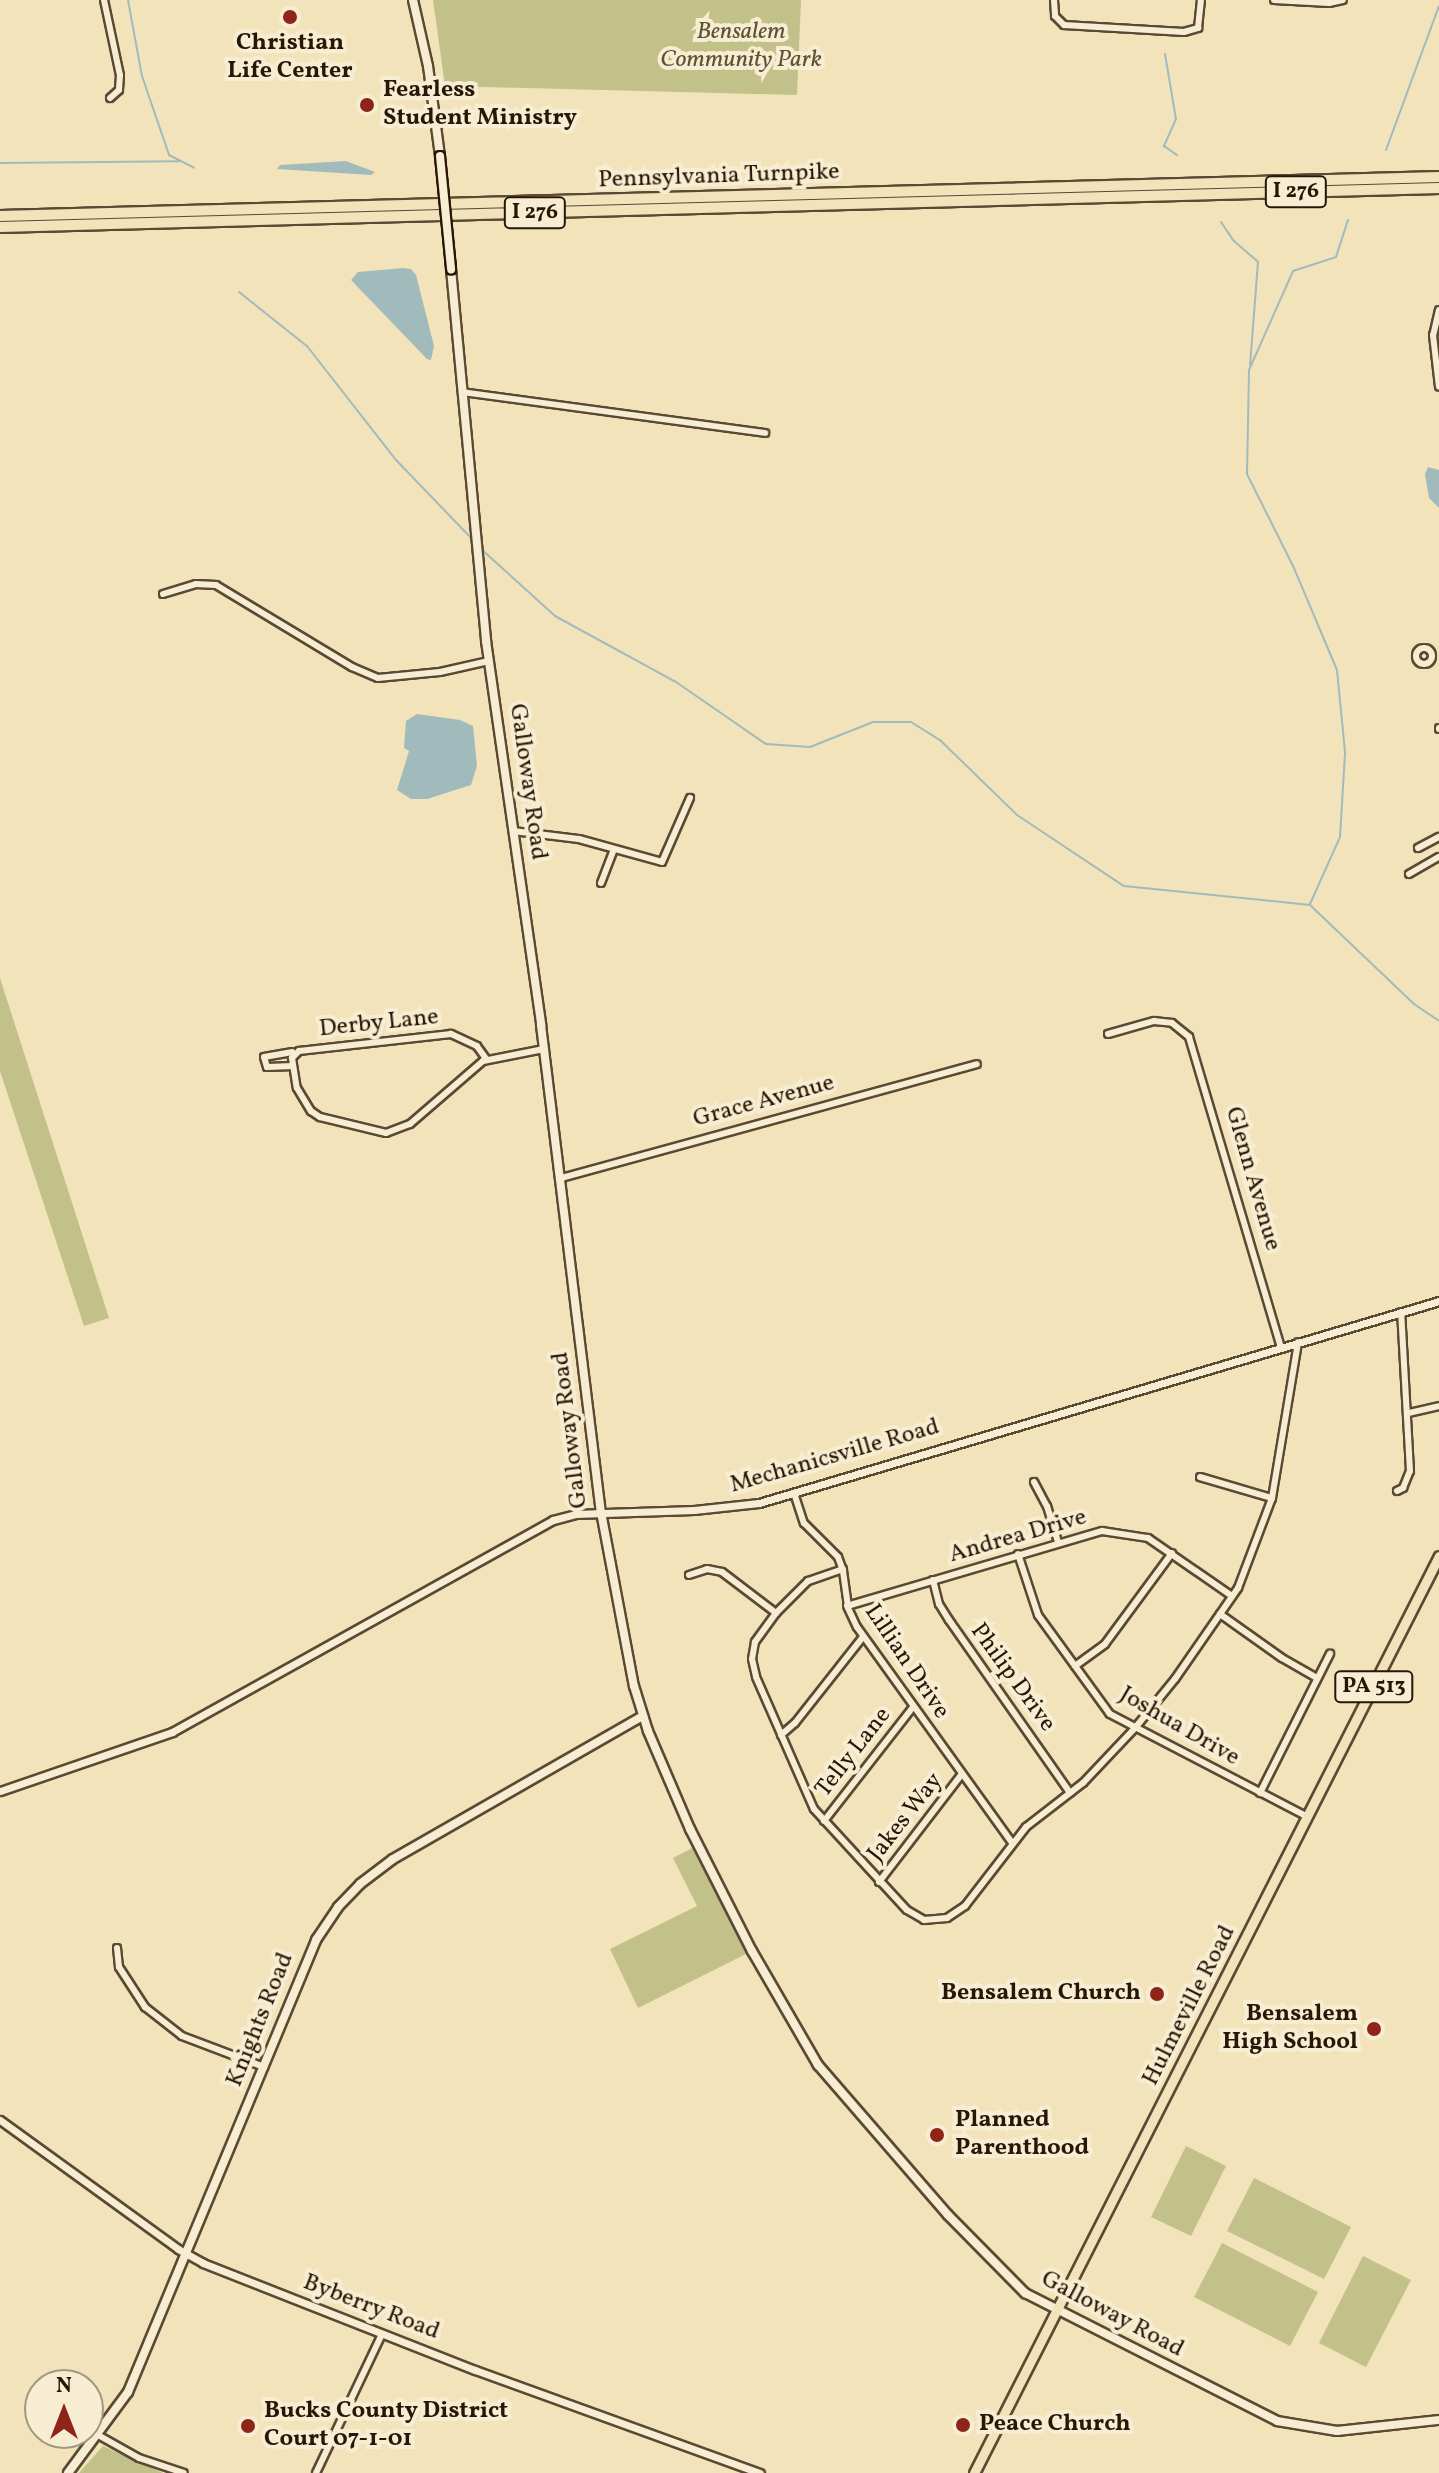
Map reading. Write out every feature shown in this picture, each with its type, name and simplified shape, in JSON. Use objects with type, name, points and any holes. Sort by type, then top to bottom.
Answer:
[{"type":"highway","name":"Pennsylvania Turnpike","points":[[0,216],[1439,177]]},
{"type":"highway","name":"Pennsylvania Turnpike","points":[[0,227],[1439,188]]},
{"type":"main road","name":"Galloway Road","points":[[413,0],[428,66],[440,156],[489,661],[561,1178],[601,1512],[643,1716],[720,1892],[818,2065],[996,2265],[1025,2293],[1256,2411],[1295,2426],[1337,2431],[1439,2420]]},
{"type":"main road","name":"Hulmeville Road","points":[[974,2473],[1439,1556]]},
{"type":"main road","name":"Knights Road","points":[[104,2426],[128,2392],[316,1940],[338,1907],[360,1884],[393,1859],[643,1716]]},
{"type":"main road","name":"Knights Road","points":[[68,2473],[87,2449]]},
{"type":"street","points":[[104,0],[120,75],[119,90],[110,98]]},
{"type":"street","points":[[1054,0],[1055,16],[1064,25],[1184,32],[1198,28],[1201,0]]},
{"type":"street","points":[[1274,0],[1329,3],[1343,0]]},
{"type":"street","points":[[1439,310],[1433,335],[1439,387]]},
{"type":"street","points":[[462,392],[765,433]]},
{"type":"street","points":[[163,594],[196,584],[216,585],[352,667],[378,678],[440,672],[489,661]]},
{"type":"street","points":[[513,831],[579,839],[613,851],[662,862],[690,798]]},
{"type":"street","points":[[1418,848],[1438,839]]},
{"type":"street","points":[[601,883],[613,851]]},
{"type":"street","points":[[1409,874],[1439,857]]},
{"type":"street","name":"Glenn Avenue","points":[[1108,1034],[1154,1021],[1179,1026],[1189,1037],[1200,1064],[1281,1347]]},
{"type":"street","name":"Derby Lane","points":[[487,1060],[477,1046],[451,1034],[295,1052],[293,1066],[300,1096],[315,1114],[386,1133],[410,1124],[487,1060],[544,1049]]},
{"type":"street","points":[[293,1066],[267,1067],[264,1057],[295,1052]]},
{"type":"street","name":"Grace Avenue","points":[[561,1178],[977,1064]]},
{"type":"street","name":"Mechanicsville Road","points":[[0,1791],[164,1736],[548,1522],[575,1514],[601,1512],[732,1508],[794,1493],[1439,1301]]},
{"type":"street","points":[[1397,1491],[1403,1488],[1410,1471],[1401,1312]]},
{"type":"street","points":[[794,1493],[804,1523],[838,1557],[843,1569],[808,1581],[776,1613],[755,1642],[752,1659],[756,1677],[807,1796],[824,1821],[879,1882],[917,1917],[931,1921],[947,1918],[965,1906],[1012,1843],[1038,1816],[1070,1793],[1135,1728],[1241,1582],[1272,1498],[1298,1342]]},
{"type":"street","points":[[1409,1413],[1439,1406]]},
{"type":"street","points":[[1200,1477],[1272,1498]]},
{"type":"street","points":[[1034,1482],[1058,1542]]},
{"type":"street","name":"Andrea Drive","points":[[847,1606],[1102,1531],[1148,1538],[1232,1596]]},
{"type":"street","points":[[1075,1666],[1105,1644],[1172,1553]]},
{"type":"street","name":"Joshua Drive","points":[[1018,1554],[1038,1615],[1110,1714],[1308,1817]]},
{"type":"street","points":[[689,1575],[707,1569],[722,1572],[776,1613]]},
{"type":"street","name":"Lillian Drive","points":[[843,1569],[847,1606],[863,1637],[1012,1843]]},
{"type":"street","name":"Philip Drive","points":[[933,1580],[939,1604],[949,1620],[1070,1793]]},
{"type":"street","points":[[1220,1614],[1282,1658],[1317,1678]]},
{"type":"street","points":[[781,1735],[795,1723],[863,1637]]},
{"type":"street","points":[[1260,1793],[1330,1654]]},
{"type":"street","name":"Telly Lane","points":[[824,1821],[913,1707]]},
{"type":"street","name":"Jakes Way","points":[[879,1882],[961,1775]]},
{"type":"street","points":[[117,1948],[119,1967],[145,2007],[182,2036],[264,2067]]},
{"type":"street","name":"Byberry Road","points":[[0,2120],[187,2254],[382,2334],[760,2473]]},
{"type":"street","points":[[316,2473],[382,2334]]},
{"type":"street","points":[[104,2438],[139,2458],[184,2473]]},
{"type":"green space","name":"Bensalem Community Park","points":[[433,0],[801,0],[797,95],[445,86]]},
{"type":"green space","points":[[0,978],[109,1318],[84,1326],[0,1071]]},
{"type":"green space","points":[[698,1845],[752,1951],[638,2008],[610,1949],[697,1906],[673,1858]]},
{"type":"green space","points":[[1186,2146],[1226,2166],[1191,2236],[1151,2217]]},
{"type":"green space","points":[[1254,2178],[1351,2227],[1324,2279],[1227,2231]]},
{"type":"green space","points":[[1222,2243],[1318,2292],[1290,2346],[1194,2297]]},
{"type":"green space","points":[[1363,2256],[1411,2280],[1366,2367],[1319,2343]]},
{"type":"green space","points":[[104,2446],[163,2473],[79,2473]]},
{"type":"water","points":[[346,161],[375,172],[371,175],[277,169],[280,165]]},
{"type":"water","points":[[411,269],[416,275],[434,346],[431,360],[351,280],[358,272]]},
{"type":"water","points":[[1428,467],[1439,470],[1439,508],[1429,498],[1425,474]]},
{"type":"water","points":[[417,714],[460,720],[473,726],[477,766],[471,785],[427,799],[411,799],[397,790],[409,751],[404,748],[406,721]]},
{"type":"waterway","points":[[128,0],[142,76],[169,155],[194,168]]},
{"type":"waterway","points":[[1386,150],[1439,6]]},
{"type":"waterway","points":[[1165,54],[1176,119],[1164,146],[1177,155]]},
{"type":"waterway","points":[[0,163],[179,161]]},
{"type":"waterway","points":[[1310,904],[1340,837],[1345,752],[1337,670],[1293,566],[1247,474],[1249,370],[1293,271],[1336,257],[1348,220]]},
{"type":"waterway","points":[[1221,222],[1234,241],[1258,262],[1250,365]]},
{"type":"waterway","points":[[239,292],[307,346],[397,461],[473,540]]},
{"type":"waterway","points":[[480,548],[555,616],[676,682],[766,744],[810,747],[873,722],[911,722],[941,741],[1017,815],[1124,886],[1310,905],[1414,1004],[1439,1021]]},
{"type":"place","name":"Christian Life Center","points":[[290,17]]},
{"type":"place","name":"Fearless Student Ministry","points":[[367,105]]},
{"type":"place","name":"Bensalem Church","points":[[1157,1994]]},
{"type":"place","name":"Bensalem High School","points":[[1374,2029]]},
{"type":"place","name":"Planned Parenthood","points":[[937,2135]]},
{"type":"place","name":"Peace Church","points":[[963,2425]]},
{"type":"place","name":"Bucks County District Court 07-1-01","points":[[248,2426]]}]
